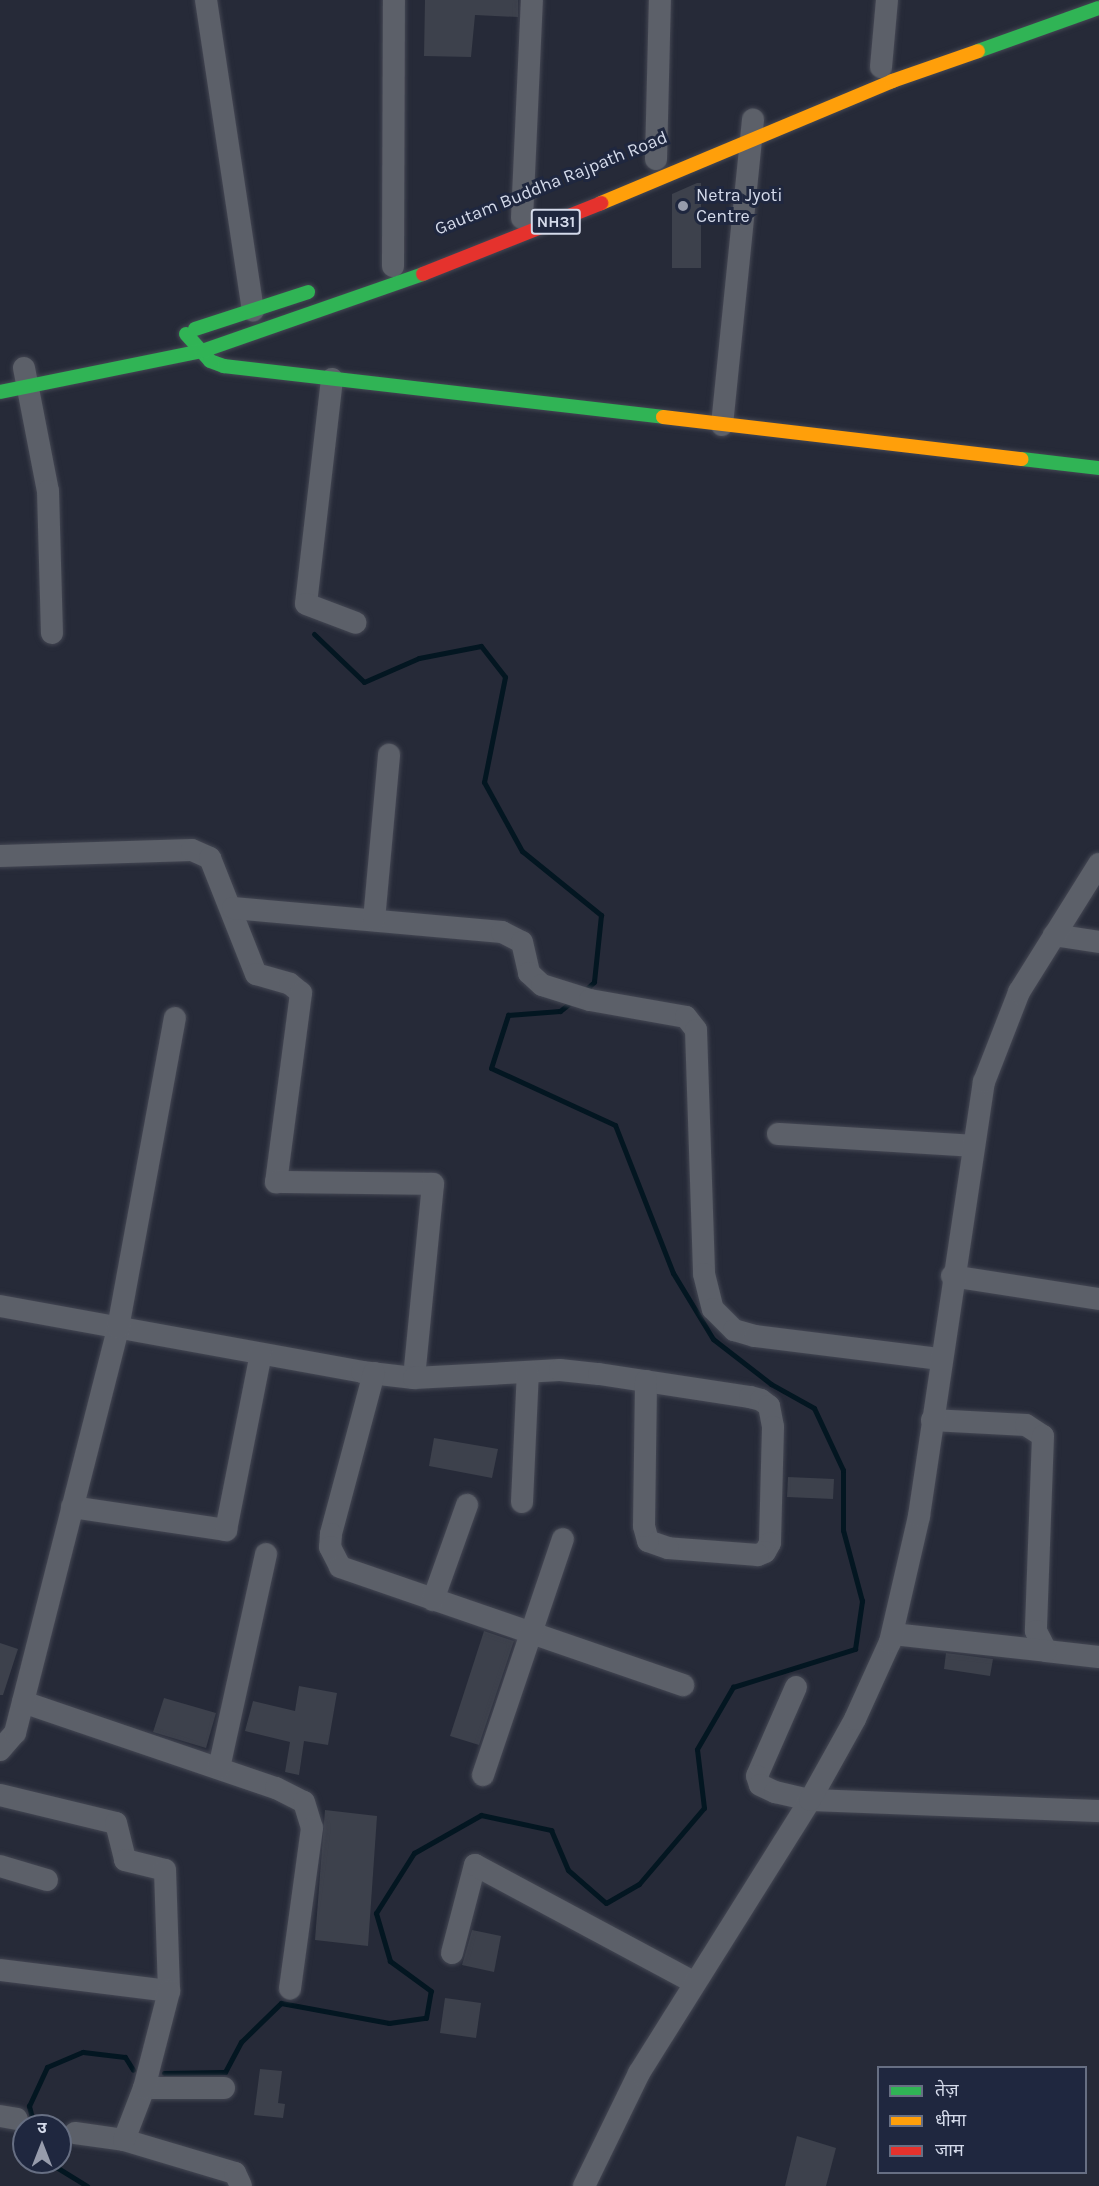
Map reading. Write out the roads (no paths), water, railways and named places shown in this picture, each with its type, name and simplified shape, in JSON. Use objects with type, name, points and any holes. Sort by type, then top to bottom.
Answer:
[{"type":"main road","name":"NH31","points":[[0,392],[24,372],[202,351],[502,244],[750,126],[892,81],[1099,8]]},
{"type":"main road","name":"Gautam Buddha Rajpath Road","points":[[650,161],[677,150]]},
{"type":"main road","name":"Gautam Buddha Rajpath Road","points":[[489,230],[542,209]]},
{"type":"main road","points":[[328,286],[179,334],[224,366],[1099,468]]},
{"type":"street","points":[[206,0],[253,310]]},
{"type":"street","points":[[393,266],[394,0]]},
{"type":"street","points":[[522,218],[532,0]]},
{"type":"street","points":[[650,161],[660,0]]},
{"type":"street","points":[[881,68],[887,0]]},
{"type":"street","points":[[722,425],[750,126]]},
{"type":"street","points":[[24,372],[48,491],[52,633]]},
{"type":"street","points":[[332,379],[306,604],[356,623]]},
{"type":"street","points":[[374,920],[389,755]]},
{"type":"street","points":[[0,856],[204,853],[233,908],[256,974],[290,984],[301,993],[276,1182],[433,1184],[414,1378]]},
{"type":"street","points":[[584,2186],[639,2073],[693,1982],[810,1800],[855,1719],[892,1634],[919,1516],[952,1276],[973,1146],[997,1038],[1054,935],[1099,864]]},
{"type":"street","points":[[233,908],[511,934],[522,942],[534,979],[563,992],[590,1000],[677,1014],[693,1022],[700,1087],[704,1274],[713,1310],[734,1330],[755,1336],[940,1359]]},
{"type":"street","points":[[1054,935],[1099,942]]},
{"type":"street","points":[[0,1750],[15,1733],[118,1328],[175,1018]]},
{"type":"street","points":[[778,1134],[973,1146]]},
{"type":"street","points":[[952,1276],[1099,1299]]},
{"type":"street","points":[[0,1306],[261,1354],[414,1378],[560,1370],[646,1381],[750,1397],[769,1406],[773,1427],[770,1543],[765,1552],[758,1555],[668,1548],[648,1541],[644,1526],[646,1381]]},
{"type":"street","points":[[72,1507],[226,1530],[261,1354]]},
{"type":"street","points":[[522,1502],[528,1372]]},
{"type":"street","points":[[374,1373],[330,1547],[340,1567],[532,1635],[683,1685]]},
{"type":"street","points":[[932,1420],[1026,1425],[1043,1436],[1036,1630],[1046,1650]]},
{"type":"street","points":[[433,1600],[467,1505]]},
{"type":"street","points":[[483,1774],[563,1539]]},
{"type":"street","points":[[219,1768],[266,1554]]},
{"type":"street","points":[[892,1634],[1099,1657]]},
{"type":"street","points":[[796,1687],[757,1776],[760,1785],[775,1792],[810,1800],[1099,1811]]},
{"type":"street","points":[[23,1702],[293,1795],[310,1812],[290,1989]]},
{"type":"street","points":[[0,1795],[116,1823],[125,1860],[165,1870],[169,1991],[144,2088],[124,2140]]},
{"type":"street","points":[[452,1953],[475,1865],[693,1982]]},
{"type":"street","points":[[0,1866],[47,1880]]},
{"type":"street","points":[[0,1970],[169,1991]]},
{"type":"street","points":[[144,2088],[224,2088]]},
{"type":"street","points":[[75,2133],[124,2140],[235,2173],[241,2186]]},
{"type":"waterway","points":[[314,634],[364,682],[419,658],[481,646],[505,677],[484,782],[522,851],[601,915],[594,982],[583,992]]},
{"type":"waterway","points":[[164,2073],[225,2072],[241,2042],[281,2003],[389,2023],[426,2018],[431,1991],[390,1961],[376,1913],[414,1853],[481,1815],[551,1830],[568,1870],[606,1903],[639,1884],[704,1808],[697,1749],[733,1687],[855,1649],[862,1601],[843,1530],[843,1470],[814,1408],[771,1384],[713,1339],[673,1273],[615,1125],[491,1068],[508,1015],[560,1011],[571,1002]]},
{"type":"waterway","points":[[31,2114],[29,2106],[47,2067],[83,2052],[125,2057],[133,2070]]},
{"type":"waterway","points":[[68,2174],[87,2186]]},
{"type":"place","name":"Netra Jyoti Centre","points":[[683,206]]}]
